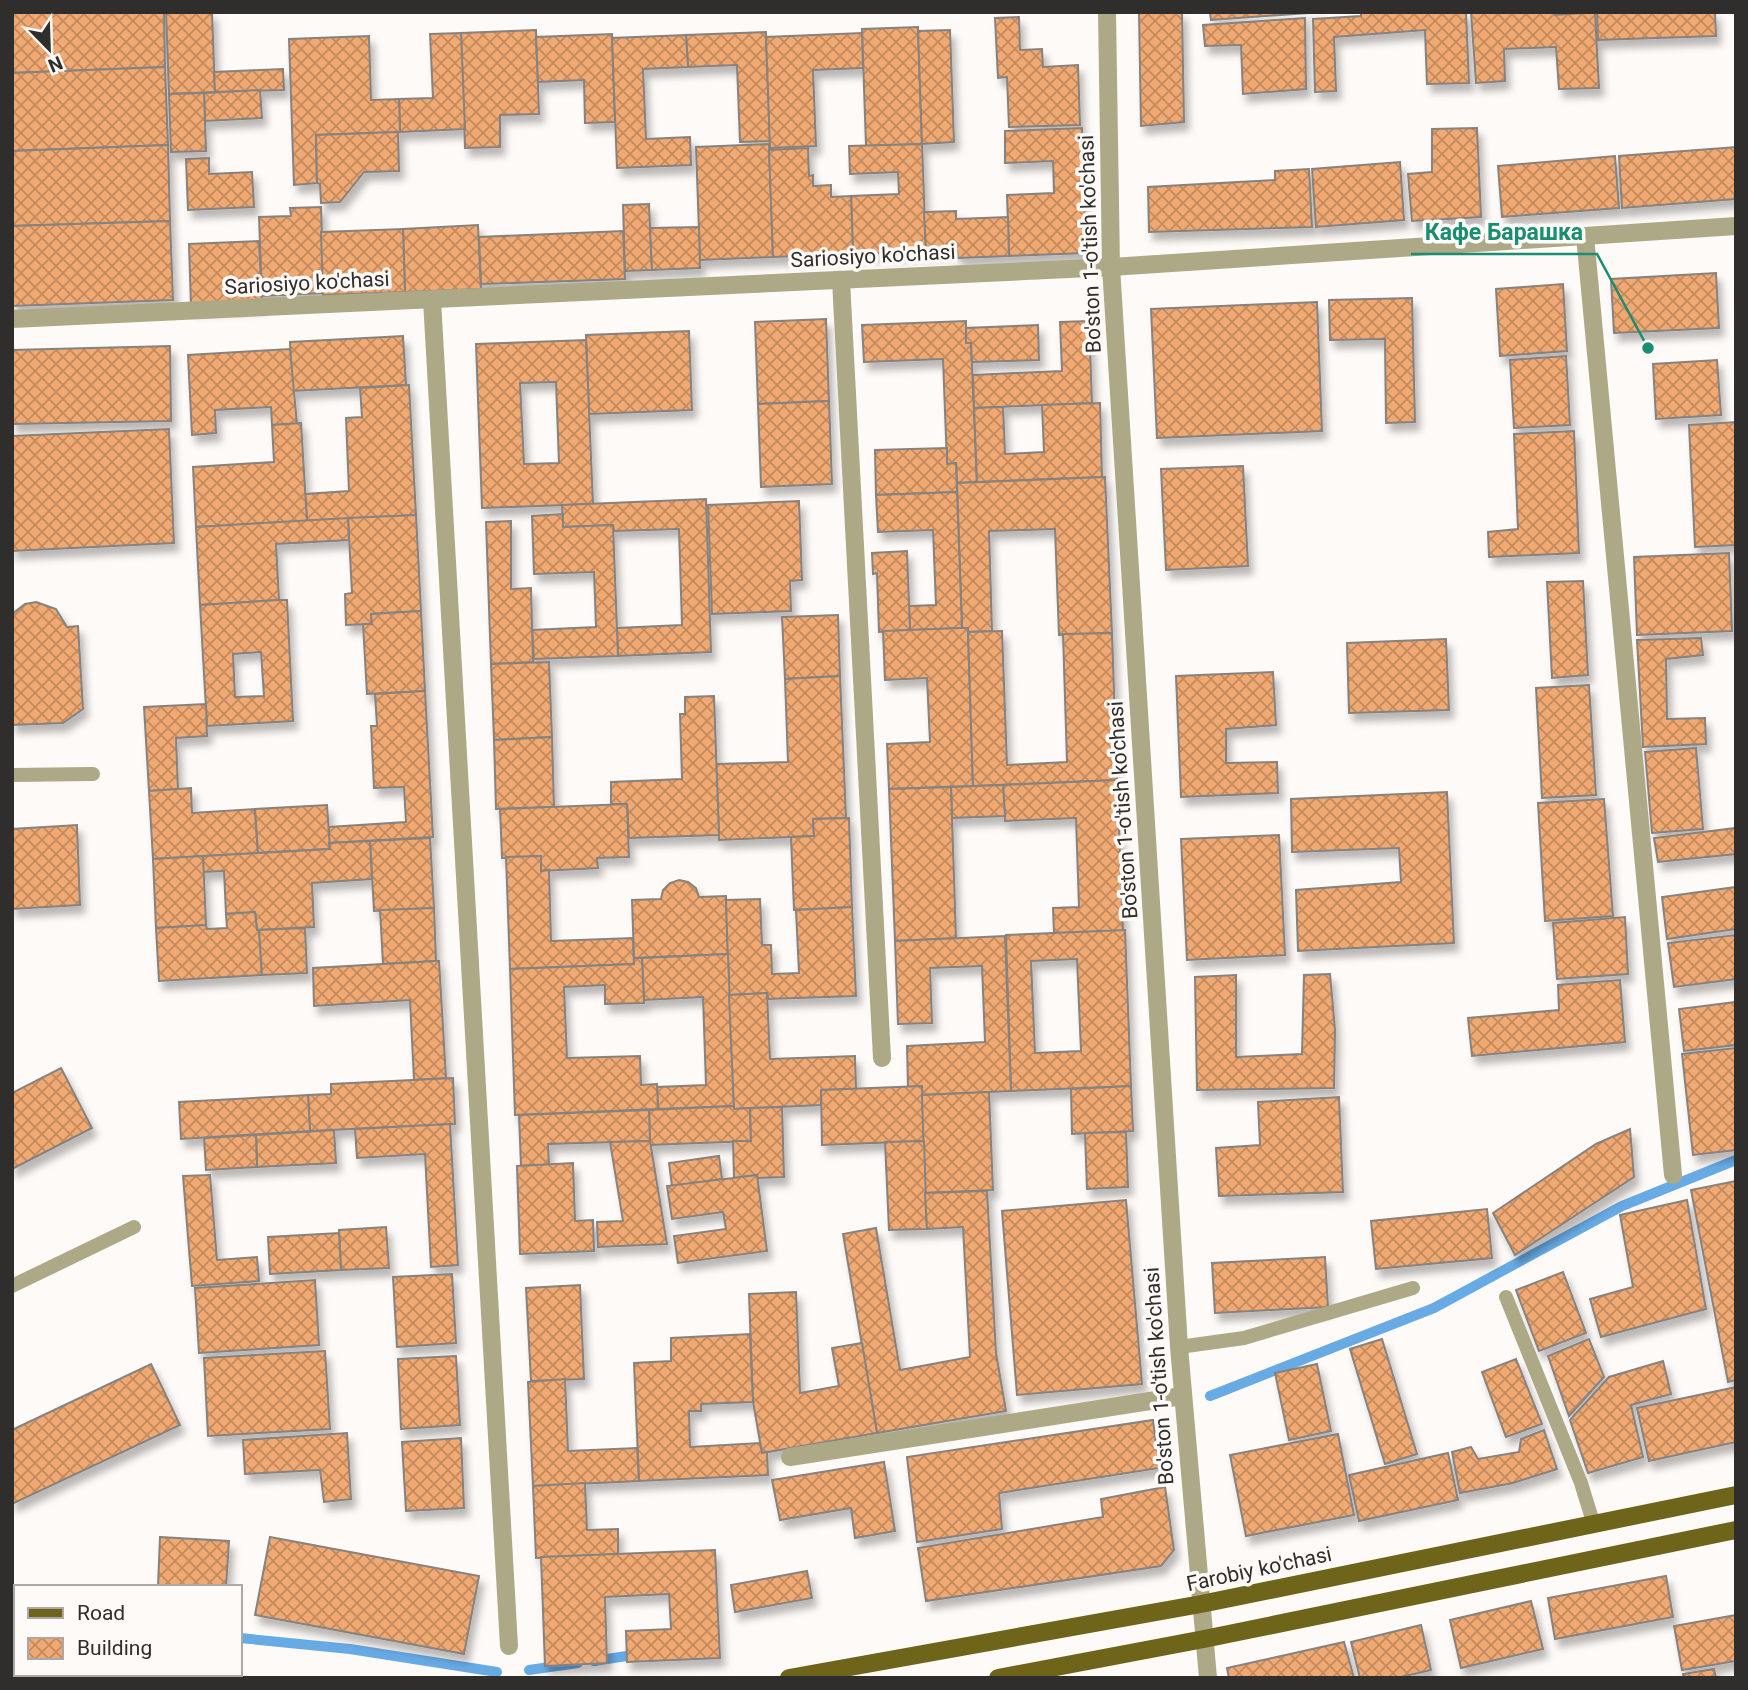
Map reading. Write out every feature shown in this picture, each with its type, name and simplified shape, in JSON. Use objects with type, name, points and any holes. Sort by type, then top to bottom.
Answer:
[{"type":"main road","name":"Farobiy ko'chasi","points":[[789,1678],[1201,1604],[1736,1495]]},
{"type":"main road","points":[[998,1678],[1204,1639],[1736,1530]]},
{"type":"main road","points":[[48,1676],[73,1678]]},
{"type":"street","name":"Bo'ston 1-o'tish ko'chasi","points":[[1107,12],[1111,267],[1182,1395],[1208,1678]]},
{"type":"street","name":"Sariosiyo ko'chasi","points":[[12,319],[1111,267],[1736,226]]},
{"type":"street","points":[[1585,236],[1673,1175]]},
{"type":"street","points":[[841,280],[882,1058]]},
{"type":"street","points":[[432,300],[509,1646]]},
{"type":"street","points":[[790,1457],[1182,1395]]},
{"type":"lane","points":[[12,775],[93,774]]},
{"type":"lane","points":[[12,1286],[134,1227]]},
{"type":"lane","points":[[1179,1346],[1244,1338],[1413,1288]]},
{"type":"lane","points":[[1506,1297],[1581,1483],[1593,1522]]},
{"type":"building","points":[[12,12],[164,12],[165,67],[12,73]]},
{"type":"building","points":[[166,12],[212,12],[215,92],[169,94]]},
{"type":"building","points":[[1139,12],[1182,12],[1184,122],[1141,126]]},
{"type":"building","points":[[1210,12],[1323,12],[1211,20]]},
{"type":"building","points":[[1361,12],[1466,12],[1469,83],[1427,84],[1425,30],[1334,37],[1336,91],[1315,92],[1313,19],[1361,16]]},
{"type":"building","points":[[1471,12],[1555,12],[1555,15],[1595,12],[1599,88],[1559,89],[1556,47],[1504,49],[1505,81],[1476,83]]},
{"type":"building","points":[[1597,12],[1715,12],[1716,36],[1598,40]]},
{"type":"building","points":[[1019,17],[1020,50],[1042,49],[1043,67],[1078,65],[1080,125],[1009,127],[1007,77],[998,78],[995,18]]},
{"type":"building","points":[[1305,18],[1306,89],[1243,94],[1241,45],[1205,46],[1203,25]]},
{"type":"building","points":[[918,27],[922,144],[866,146],[862,29]]},
{"type":"building","points":[[536,30],[539,114],[500,115],[500,147],[465,148],[461,33]]},
{"type":"building","points":[[950,30],[954,142],[922,144],[918,31]]},
{"type":"building","points":[[766,32],[770,141],[740,142],[737,65],[688,67],[686,35]]},
{"type":"building","points":[[461,33],[465,129],[400,132],[399,99],[433,98],[430,34]]},
{"type":"building","points":[[862,33],[863,68],[813,70],[816,146],[770,148],[766,37]]},
{"type":"building","points":[[612,34],[615,122],[585,123],[584,80],[538,82],[536,37]]},
{"type":"building","points":[[686,35],[688,67],[643,69],[646,139],[690,137],[691,165],[617,168],[612,38]]},
{"type":"building","points":[[369,36],[371,100],[399,99],[400,132],[316,135],[317,183],[294,185],[289,39]]},
{"type":"building","points":[[165,67],[168,145],[12,151],[12,73]]},
{"type":"building","points":[[283,69],[284,90],[215,92],[214,72]]},
{"type":"building","points":[[260,90],[262,118],[205,121],[204,93]]},
{"type":"building","points":[[204,93],[206,151],[171,152],[169,94]]},
{"type":"building","points":[[1082,128],[1086,253],[1009,256],[1007,195],[1054,193],[1053,161],[1005,163],[1005,131]]},
{"type":"building","points":[[1477,128],[1481,217],[1412,221],[1408,174],[1432,172],[1432,129]]},
{"type":"building","points":[[398,132],[399,171],[364,172],[340,202],[321,203],[320,184],[317,183],[316,135]]},
{"type":"building","points":[[769,144],[773,257],[700,260],[696,147]]},
{"type":"building","points":[[922,144],[926,252],[853,254],[851,196],[899,194],[898,172],[850,174],[849,146]]},
{"type":"building","points":[[168,145],[170,221],[12,226],[12,151]]},
{"type":"building","points":[[1736,147],[1736,199],[1622,208],[1619,156]]},
{"type":"building","points":[[808,148],[809,176],[813,175],[813,186],[831,185],[831,197],[851,196],[853,254],[773,257],[769,150]]},
{"type":"building","points":[[1615,156],[1619,208],[1502,217],[1498,166]]},
{"type":"building","points":[[209,158],[209,174],[252,172],[254,207],[188,210],[186,159]]},
{"type":"building","points":[[1400,162],[1404,220],[1316,227],[1312,169]]},
{"type":"building","points":[[1309,169],[1312,227],[1149,232],[1148,187],[1275,180],[1275,171]]},
{"type":"building","points":[[649,204],[652,270],[625,271],[623,205]]},
{"type":"building","points":[[321,207],[324,293],[262,296],[259,217],[291,216],[290,208]]},
{"type":"building","points":[[956,211],[956,219],[1008,217],[1009,256],[958,258],[957,250],[926,252],[924,212]]},
{"type":"building","points":[[170,221],[173,300],[12,306],[12,226]]},
{"type":"building","points":[[478,225],[481,289],[405,292],[403,229]]},
{"type":"building","points":[[699,227],[700,268],[652,270],[650,228]]},
{"type":"building","points":[[403,229],[405,292],[323,295],[321,232]]},
{"type":"building","points":[[623,231],[625,279],[481,284],[479,237]]},
{"type":"building","points":[[259,241],[262,304],[191,307],[189,244]]},
{"type":"building","points":[[1716,273],[1719,328],[1614,333],[1611,279]]},
{"type":"building","points":[[1563,284],[1567,351],[1500,356],[1496,289]]},
{"type":"building","points":[[1412,298],[1415,422],[1386,423],[1385,339],[1330,340],[1329,300]]},
{"type":"building","points":[[1317,302],[1322,431],[1157,438],[1151,309]]},
{"type":"building","points":[[826,319],[829,401],[758,404],[755,322]]},
{"type":"building","points":[[966,321],[966,343],[971,343],[977,482],[957,483],[956,463],[947,464],[943,359],[864,362],[862,325]]},
{"type":"building","points":[[1089,321],[1092,403],[974,408],[973,375],[1062,371],[1060,322]]},
{"type":"building","points":[[1038,325],[1039,360],[972,362],[971,343],[966,343],[966,328]]},
{"type":"building","points":[[689,331],[692,410],[589,414],[586,335]]},
{"type":"building","points":[[403,336],[406,385],[292,391],[290,342]]},
{"type":"building","points":[[586,340],[593,504],[482,508],[476,344]],"holes":[[[556,382],[559,463],[524,464],[520,383]]]},
{"type":"building","points":[[170,346],[171,421],[12,424],[12,350]]},
{"type":"building","points":[[290,349],[297,424],[272,425],[271,407],[215,410],[216,433],[192,435],[188,355]]},
{"type":"building","points":[[1566,356],[1570,425],[1514,428],[1510,360]]},
{"type":"building","points":[[1717,360],[1721,415],[1656,419],[1653,364]]},
{"type":"building","points":[[409,385],[416,515],[307,521],[305,494],[349,491],[346,418],[362,417],[360,388]]},
{"type":"building","points":[[829,401],[832,484],[761,487],[758,404]]},
{"type":"building","points":[[1100,403],[1102,477],[977,482],[974,408],[1003,407],[1005,454],[1044,452],[1042,405]]},
{"type":"building","points":[[1736,422],[1736,545],[1695,547],[1689,425]]},
{"type":"building","points":[[301,423],[307,521],[196,527],[193,467],[274,462],[272,425]]},
{"type":"building","points":[[169,429],[174,543],[12,551],[12,436]]},
{"type":"building","points":[[1574,431],[1579,553],[1489,557],[1488,532],[1518,529],[1514,434]]},
{"type":"building","points":[[947,448],[947,464],[956,463],[957,492],[876,495],[875,450]]},
{"type":"building","points":[[1243,466],[1248,566],[1166,570],[1161,469]]},
{"type":"building","points":[[1105,477],[1112,633],[1059,635],[1055,529],[989,531],[992,631],[968,632],[968,628],[962,628],[957,483]]},
{"type":"building","points":[[957,492],[962,628],[910,630],[909,606],[936,605],[933,530],[878,532],[876,495]]},
{"type":"building","points":[[706,499],[711,652],[618,656],[617,628],[682,625],[679,529],[614,531],[613,525],[563,527],[562,505]]},
{"type":"building","points":[[799,501],[802,580],[790,581],[791,611],[712,614],[708,505]]},
{"type":"building","points":[[563,514],[563,527],[613,525],[618,656],[534,659],[532,630],[596,627],[594,572],[534,574],[532,516]]},
{"type":"building","points":[[416,515],[421,611],[371,614],[372,624],[346,625],[345,594],[352,593],[348,518]]},
{"type":"building","points":[[348,518],[349,540],[276,544],[279,600],[200,605],[196,527]]},
{"type":"building","points":[[511,521],[511,589],[531,588],[533,662],[491,664],[486,522]]},
{"type":"building","points":[[907,551],[910,630],[879,632],[877,573],[873,574],[872,553]]},
{"type":"building","points":[[1729,553],[1732,631],[1637,635],[1634,557]]},
{"type":"building","points":[[1583,581],[1588,675],[1552,678],[1547,582]]},
{"type":"building","points":[[287,600],[293,721],[207,726],[200,605]],"holes":[[[261,652],[264,696],[235,697],[233,654]]]},
{"type":"building","points":[[36,602],[56,609],[67,627],[78,626],[83,709],[63,723],[12,725],[12,614],[25,604]]},
{"type":"building","points":[[421,611],[425,691],[367,694],[363,624],[372,624],[371,614]]},
{"type":"building","points":[[838,615],[840,676],[785,679],[782,617]]},
{"type":"building","points":[[968,628],[973,786],[889,789],[887,744],[930,742],[927,678],[885,680],[883,631]]},
{"type":"building","points":[[1002,631],[1007,765],[1067,762],[1063,634],[1112,633],[1117,780],[973,786],[968,632]]},
{"type":"building","points":[[1701,638],[1703,655],[1666,659],[1667,719],[1705,718],[1706,744],[1643,747],[1637,640]]},
{"type":"building","points":[[1446,639],[1449,710],[1349,713],[1347,643]]},
{"type":"building","points":[[549,662],[552,737],[494,740],[491,664]]},
{"type":"building","points":[[1273,672],[1276,725],[1226,729],[1226,763],[1277,762],[1278,793],[1181,797],[1176,676]]},
{"type":"building","points":[[840,676],[846,818],[813,819],[814,836],[719,840],[716,764],[788,762],[785,679]]},
{"type":"building","points":[[1589,685],[1596,795],[1542,798],[1536,688]]},
{"type":"building","points":[[425,691],[433,837],[329,843],[329,827],[406,822],[404,787],[374,788],[371,726],[377,726],[375,694]]},
{"type":"building","points":[[714,696],[719,835],[629,838],[627,804],[611,804],[611,782],[682,779],[680,714],[685,714],[685,697]]},
{"type":"building","points":[[206,704],[207,736],[176,738],[178,789],[149,791],[144,707]]},
{"type":"building","points":[[552,737],[554,807],[496,809],[494,740]]},
{"type":"building","points":[[1696,748],[1703,829],[1652,833],[1645,752]]},
{"type":"building","points":[[1117,780],[1123,931],[1054,933],[1053,908],[1079,907],[1076,818],[1005,821],[1003,785]]},
{"type":"building","points":[[1003,785],[1005,816],[952,818],[951,787]]},
{"type":"building","points":[[951,787],[956,938],[895,941],[889,789]]},
{"type":"building","points":[[191,788],[192,813],[255,809],[258,853],[153,859],[149,791]]},
{"type":"building","points":[[1447,792],[1454,943],[1298,951],[1296,890],[1401,882],[1399,848],[1292,852],[1291,799]]},
{"type":"building","points":[[1604,799],[1613,916],[1545,921],[1538,803]]},
{"type":"building","points":[[627,804],[629,857],[597,858],[598,868],[541,871],[541,856],[502,858],[500,809]]},
{"type":"building","points":[[327,805],[330,849],[258,853],[255,809]]},
{"type":"building","points":[[849,818],[852,907],[794,910],[791,837],[814,836],[813,819]]},
{"type":"building","points":[[77,825],[80,905],[12,909],[12,829]]},
{"type":"building","points":[[1736,828],[1736,854],[1658,862],[1654,838]]},
{"type":"building","points":[[1279,835],[1285,955],[1187,960],[1181,839]]},
{"type":"building","points":[[430,838],[434,908],[374,911],[370,841]]},
{"type":"building","points":[[370,841],[372,879],[312,883],[314,927],[257,930],[255,912],[226,914],[224,871],[203,872],[203,856],[330,849],[329,843]]},
{"type":"building","points":[[203,856],[206,925],[156,928],[153,859]]},
{"type":"building","points":[[541,856],[541,871],[549,870],[551,941],[633,938],[634,964],[510,969],[506,857]]},
{"type":"building","points":[[679,880],[696,888],[699,897],[726,896],[728,954],[634,958],[632,900],[661,899],[663,890],[670,883]]},
{"type":"building","points":[[1736,887],[1736,929],[1667,939],[1662,897]]},
{"type":"building","points":[[760,899],[762,945],[771,945],[772,974],[799,973],[796,910],[852,907],[856,996],[768,999],[767,993],[729,995],[726,900]]},
{"type":"building","points":[[434,908],[436,961],[383,964],[380,910]]},
{"type":"building","points":[[255,912],[262,975],[159,981],[156,928],[206,925],[207,929],[227,928],[226,914]]},
{"type":"building","points":[[1625,917],[1628,974],[1557,979],[1553,923]]},
{"type":"building","points":[[305,928],[307,973],[262,975],[259,930]]},
{"type":"building","points":[[1125,930],[1131,1086],[1011,1091],[1006,935]],"holes":[[[1077,959],[1081,1051],[1035,1053],[1031,961]]]},
{"type":"building","points":[[1736,935],[1736,979],[1674,987],[1668,943]]},
{"type":"building","points":[[1005,936],[1011,1091],[922,1095],[922,1086],[908,1087],[907,1046],[985,1042],[982,966],[930,968],[932,1023],[898,1024],[895,941]]},
{"type":"building","points":[[728,954],[734,1106],[658,1109],[657,1087],[706,1085],[703,997],[644,1000],[642,958]]},
{"type":"building","points":[[634,958],[642,958],[644,1003],[605,1004],[605,985],[564,987],[567,1058],[640,1056],[641,1085],[657,1084],[658,1109],[515,1115],[510,969],[634,964]]},
{"type":"building","points":[[439,961],[446,1078],[414,1080],[410,1000],[314,1006],[313,968]]},
{"type":"building","points":[[1330,974],[1335,1030],[1334,1088],[1197,1090],[1195,977],[1236,975],[1236,1057],[1302,1054],[1304,975]]},
{"type":"building","points":[[1620,980],[1625,1042],[1472,1056],[1468,1018],[1559,1010],[1558,985]]},
{"type":"building","points":[[767,993],[770,1059],[855,1056],[856,1089],[821,1090],[821,1105],[734,1109],[729,995]]},
{"type":"building","points":[[1736,1002],[1736,1045],[1684,1051],[1679,1009]]},
{"type":"building","points":[[1736,1048],[1736,1150],[1693,1155],[1682,1054]]},
{"type":"building","points":[[61,1068],[92,1128],[12,1169],[12,1093]]},
{"type":"building","points":[[453,1078],[455,1124],[310,1131],[308,1095],[331,1094],[331,1084]]},
{"type":"building","points":[[922,1086],[924,1141],[822,1145],[821,1090]]},
{"type":"building","points":[[1131,1086],[1133,1131],[1072,1134],[1071,1089]]},
{"type":"building","points":[[989,1092],[993,1190],[925,1193],[922,1095]]},
{"type":"building","points":[[308,1095],[310,1131],[181,1139],[179,1102]]},
{"type":"building","points":[[1339,1097],[1343,1192],[1219,1196],[1216,1148],[1260,1145],[1258,1102]]},
{"type":"building","points":[[734,1106],[734,1109],[750,1108],[751,1141],[650,1145],[649,1110]]},
{"type":"building","points":[[782,1107],[784,1177],[757,1178],[757,1175],[734,1178],[733,1141],[751,1141],[750,1108]]},
{"type":"building","points":[[649,1110],[650,1141],[548,1144],[549,1165],[521,1166],[519,1115]]},
{"type":"building","points":[[450,1124],[458,1265],[431,1267],[425,1154],[357,1158],[355,1129]]},
{"type":"building","points":[[1630,1129],[1634,1177],[1515,1255],[1493,1213],[1596,1144]]},
{"type":"building","points":[[334,1130],[336,1163],[257,1167],[256,1135]]},
{"type":"building","points":[[1126,1132],[1128,1187],[1087,1189],[1085,1133]]},
{"type":"building","points":[[256,1135],[257,1167],[206,1170],[204,1138]]},
{"type":"building","points":[[650,1141],[667,1244],[598,1247],[597,1222],[623,1221],[610,1142]]},
{"type":"building","points":[[924,1141],[927,1229],[889,1230],[885,1142]]},
{"type":"building","points":[[719,1156],[722,1179],[672,1186],[669,1163]]},
{"type":"building","points":[[573,1163],[575,1221],[593,1220],[594,1251],[520,1254],[517,1166]]},
{"type":"building","points":[[210,1175],[217,1260],[257,1257],[259,1281],[192,1286],[183,1176]]},
{"type":"building","points":[[757,1175],[767,1251],[678,1263],[674,1236],[726,1229],[723,1212],[672,1219],[667,1186]]},
{"type":"building","points":[[1736,1181],[1736,1380],[1728,1382],[1691,1190]]},
{"type":"building","points":[[987,1191],[996,1353],[1006,1411],[877,1433],[843,1234],[876,1228],[900,1370],[970,1357],[963,1227],[927,1229],[925,1193]]},
{"type":"building","points":[[1126,1200],[1142,1384],[1017,1395],[1002,1211]]},
{"type":"building","points":[[1687,1200],[1706,1309],[1601,1337],[1590,1299],[1633,1287],[1620,1215]]},
{"type":"building","points":[[1487,1209],[1492,1258],[1376,1269],[1371,1221]]},
{"type":"building","points":[[386,1227],[389,1268],[341,1270],[339,1230]]},
{"type":"building","points":[[339,1233],[341,1270],[270,1274],[268,1237]]},
{"type":"building","points":[[1325,1257],[1328,1307],[1215,1313],[1212,1263]]},
{"type":"building","points":[[1563,1272],[1586,1333],[1539,1351],[1516,1290]]},
{"type":"building","points":[[452,1274],[456,1343],[397,1347],[393,1277]]},
{"type":"building","points":[[315,1280],[319,1345],[199,1353],[195,1288]]},
{"type":"building","points":[[580,1285],[584,1379],[531,1381],[526,1288]]},
{"type":"building","points":[[796,1292],[800,1393],[839,1386],[832,1348],[862,1343],[877,1433],[762,1453],[753,1402],[749,1294]]},
{"type":"building","points":[[750,1334],[753,1402],[701,1404],[701,1411],[689,1411],[690,1447],[760,1443],[762,1453],[767,1452],[768,1475],[639,1481],[634,1363],[671,1361],[671,1338]]},
{"type":"building","points":[[1382,1339],[1417,1454],[1385,1464],[1350,1349]]},
{"type":"building","points":[[1589,1339],[1604,1377],[1569,1416],[1548,1356]]},
{"type":"building","points":[[325,1351],[330,1429],[208,1436],[204,1358]]},
{"type":"building","points":[[456,1356],[460,1425],[401,1429],[398,1359]]},
{"type":"building","points":[[1516,1359],[1542,1424],[1506,1437],[1482,1372]]},
{"type":"building","points":[[1663,1361],[1671,1394],[1631,1405],[1643,1457],[1588,1473],[1570,1420],[1609,1377]]},
{"type":"building","points":[[151,1364],[180,1425],[12,1504],[12,1430]]},
{"type":"building","points":[[1317,1364],[1331,1431],[1289,1440],[1275,1373]]},
{"type":"building","points":[[565,1379],[568,1451],[637,1448],[639,1481],[533,1486],[528,1382]]},
{"type":"building","points":[[1736,1387],[1736,1442],[1649,1461],[1637,1408]]},
{"type":"building","points":[[1153,1420],[1159,1468],[999,1493],[1002,1529],[917,1542],[907,1457]]},
{"type":"building","points":[[1544,1430],[1557,1469],[1513,1483],[1460,1493],[1452,1452],[1471,1447],[1478,1459],[1519,1452],[1521,1439]]},
{"type":"building","points":[[347,1433],[351,1499],[324,1502],[320,1470],[245,1474],[243,1440]]},
{"type":"building","points":[[1338,1434],[1354,1515],[1246,1536],[1230,1455]]},
{"type":"building","points":[[461,1438],[464,1508],[406,1511],[402,1442]]},
{"type":"building","points":[[1448,1453],[1458,1500],[1359,1521],[1349,1475]]},
{"type":"building","points":[[884,1462],[895,1531],[855,1538],[851,1508],[780,1520],[772,1480]]},
{"type":"building","points":[[585,1483],[587,1530],[618,1529],[618,1554],[536,1558],[533,1486]]},
{"type":"building","points":[[1165,1487],[1174,1550],[1161,1566],[926,1601],[918,1548],[1103,1517],[1101,1499]]},
{"type":"building","points":[[160,1537],[229,1541],[226,1585],[158,1585]]},
{"type":"building","points":[[270,1537],[479,1576],[464,1654],[255,1615]]},
{"type":"building","points":[[715,1550],[720,1658],[627,1662],[626,1631],[671,1629],[669,1594],[605,1597],[607,1663],[545,1666],[541,1557]]},
{"type":"building","points":[[807,1571],[812,1598],[735,1612],[731,1585]]},
{"type":"building","points":[[1666,1576],[1673,1617],[1555,1639],[1548,1598]]},
{"type":"building","points":[[1531,1601],[1543,1649],[1461,1668],[1450,1620]]},
{"type":"building","points":[[1736,1615],[1736,1661],[1682,1670],[1674,1626]]},
{"type":"building","points":[[1421,1625],[1431,1670],[1397,1678],[1360,1678],[1351,1642]]},
{"type":"building","points":[[1344,1642],[1354,1678],[1229,1678],[1227,1668]]},
{"type":"building","points":[[1714,1669],[1716,1678],[1684,1678],[1683,1674]]},
{"type":"waterway","points":[[1210,1396],[1434,1308],[1622,1206],[1736,1160]]},
{"type":"waterway","points":[[242,1638],[350,1649],[497,1672]]},
{"type":"waterway","points":[[594,1661],[640,1654]]},
{"type":"waterway","points":[[529,1670],[578,1663]]},
{"type":"place","name":"Кафе Барашка","points":[[1648,348]]}]
